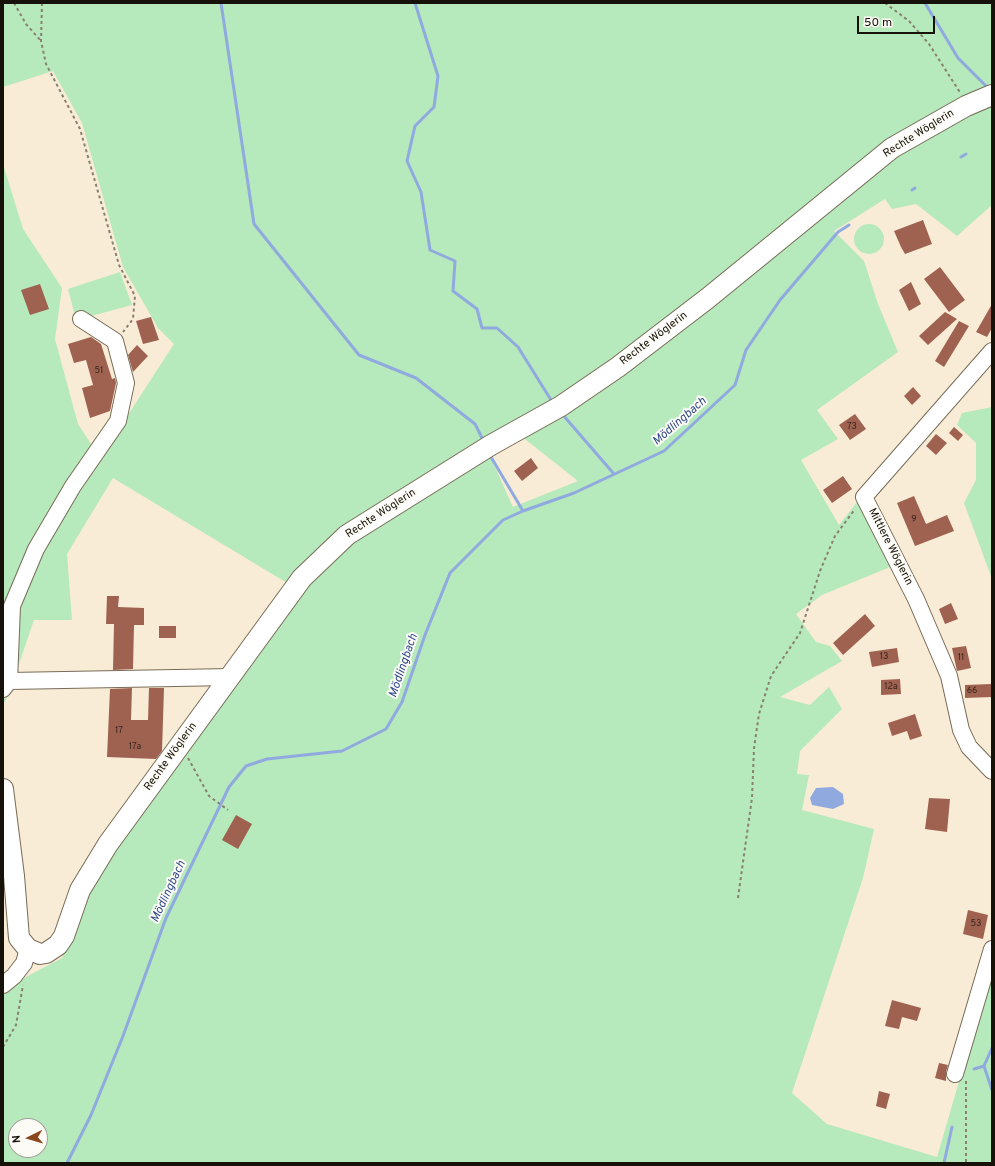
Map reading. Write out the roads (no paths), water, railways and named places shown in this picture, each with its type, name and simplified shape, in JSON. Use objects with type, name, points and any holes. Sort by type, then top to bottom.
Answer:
[{"type":"main road","name":"Rechte Wöglerin","points":[[26,956],[46,953],[58,945],[64,936],[80,890],[90,871],[108,844],[302,578],[347,535],[491,445],[561,406],[618,367],[708,298],[892,148],[966,106],[992,95]]},
{"type":"main road","points":[[3,789],[14,876],[17,929],[26,956]]},
{"type":"street","points":[[81,319],[115,341],[126,383],[118,421],[73,486],[36,549],[12,606],[6,685],[231,677]]},
{"type":"street","name":"Mittlere Wöglerin","points":[[992,351],[864,497],[916,599],[949,676],[961,730],[970,747],[992,771]]},
{"type":"street","points":[[955,1074],[992,949]]},
{"type":"street","points":[[3,985],[14,976],[26,956]]},
{"type":"water","points":[[833,787],[843,794],[844,804],[833,809],[812,805],[810,798],[816,788]]},
{"type":"waterway","points":[[221,3],[254,224],[359,355],[416,378],[475,424],[483,440]]},
{"type":"waterway","points":[[415,3],[438,76],[434,107],[415,126],[407,161],[421,192],[430,250],[455,261],[453,291],[477,309],[482,328],[497,328],[518,347],[551,400]]},
{"type":"waterway","points":[[925,3],[958,58],[986,86]]},
{"type":"waterway","name":"Mödlingbach","points":[[961,157],[966,154]]},
{"type":"waterway","name":"Mödlingbach","points":[[67,1163],[91,1115],[123,1036],[166,918],[229,787],[246,766],[267,759],[342,751],[386,729],[402,702],[425,635],[450,573],[503,520],[523,511],[574,493],[664,451],[735,385],[746,350],[780,300],[838,232],[849,225]]},
{"type":"waterway","points":[[563,415],[614,474]]},
{"type":"waterway","points":[[491,457],[523,511]]},
{"type":"waterway","points":[[974,1069],[984,1066],[992,1048]]},
{"type":"waterway","points":[[984,1066],[992,1090]]},
{"type":"waterway","points":[[944,1163],[952,1127]]}]
